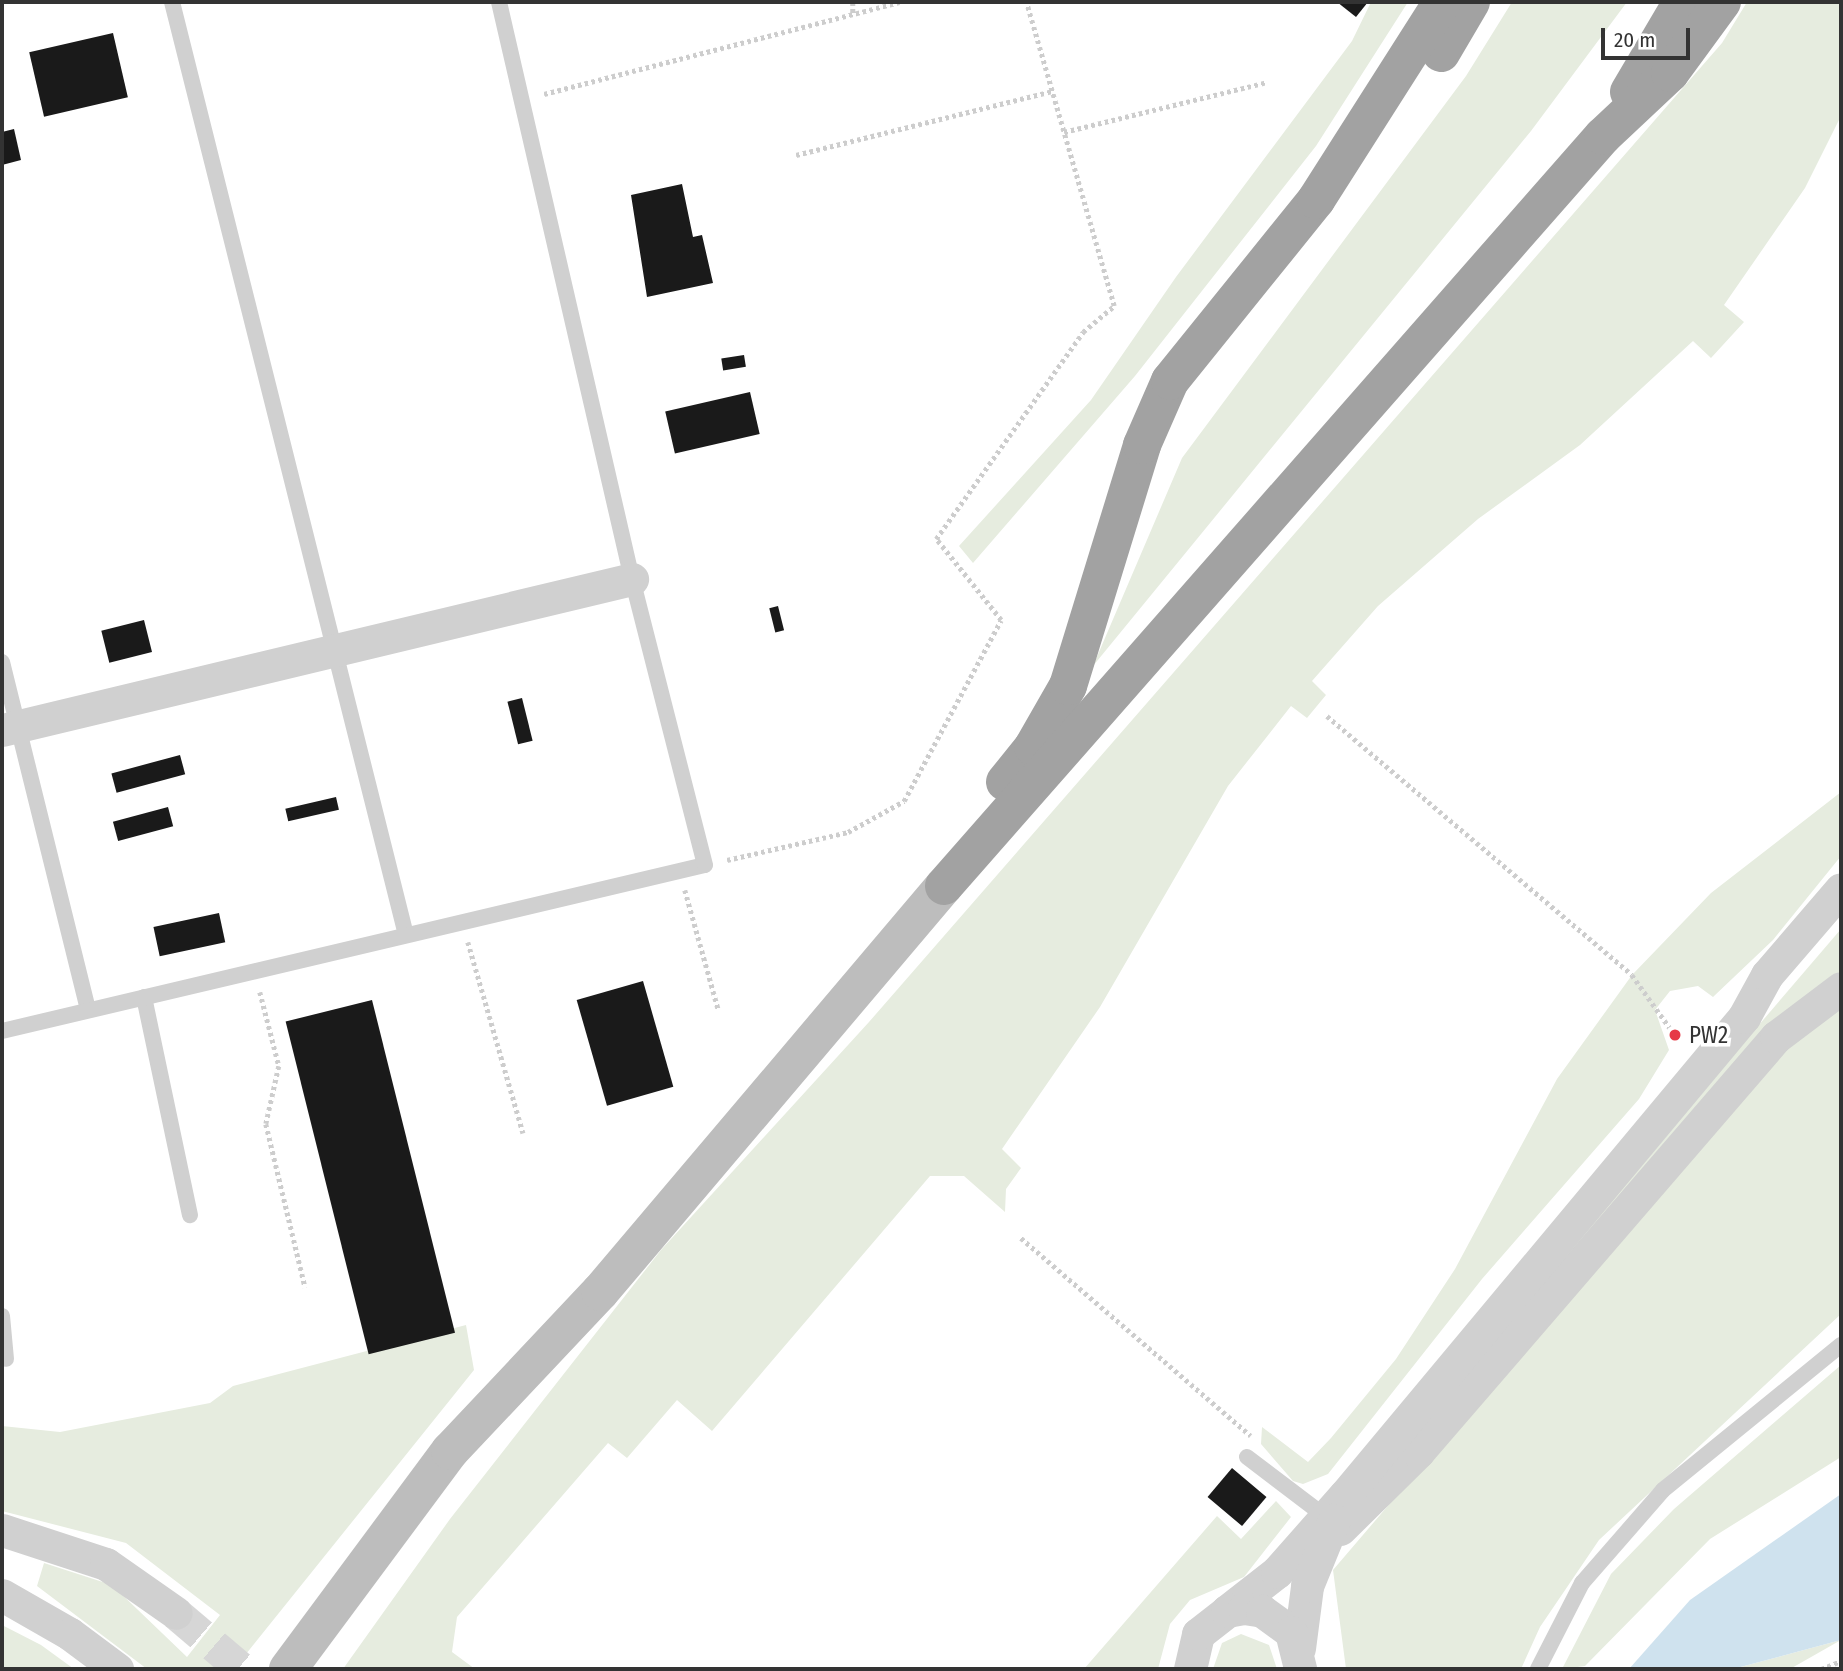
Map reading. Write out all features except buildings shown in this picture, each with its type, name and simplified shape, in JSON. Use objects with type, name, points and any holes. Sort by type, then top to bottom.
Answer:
[{"type":"highway","points":[[944,886],[979,814],[1034,747],[1068,686],[1142,445],[1170,381],[1316,200],[1442,2]]},
{"type":"highway","points":[[1316,200],[1351,174],[1448,44],[1471,2]]},
{"type":"highway","points":[[1602,136],[1682,2]]},
{"type":"highway","points":[[944,886],[1602,136],[1670,73],[1722,2]]},
{"type":"main road","points":[[288,1669],[450,1451],[600,1292],[944,886]]},
{"type":"main road","points":[[318,1669],[600,1292]]},
{"type":"street","points":[[10,728],[632,579]]},
{"type":"street","points":[[1300,1659],[1307,1586],[1332,1519],[1744,1017],[1768,975],[1841,889]]},
{"type":"street","points":[[1744,1017],[1787,987],[1841,922]]},
{"type":"street","points":[[1190,1669],[1198,1634],[1277,1572],[1332,1519],[1418,1452],[1776,1037],[1841,988]]},
{"type":"street","points":[[267,1669],[450,1451]]},
{"type":"street","points":[[2,1530],[106,1564],[176,1614]]},
{"type":"street","points":[[2,1595],[70,1634],[117,1669]]},
{"type":"street","points":[[1227,1611],[1262,1611],[1291,1632],[1300,1659]]},
{"type":"lane","points":[[172,2],[331,651],[406,935]]},
{"type":"lane","points":[[2,1031],[705,864],[632,579],[499,2]]},
{"type":"lane","points":[[2,662],[10,728],[88,1010]]},
{"type":"lane","points":[[144,997],[190,1215]]},
{"type":"lane","points":[[2,1316],[6,1359]]},
{"type":"lane","points":[[1538,1669],[1582,1583],[1663,1489],[1841,1345]]},
{"type":"lane","points":[[1247,1457],[1332,1519]]},
{"type":"path","points":[[853,2],[853,13]]},
{"type":"path","points":[[522,100],[899,2]]},
{"type":"path","points":[[705,864],[848,832],[904,801],[1001,620],[936,539],[1083,332],[1114,306],[1026,2]]},
{"type":"path","points":[[1064,132],[1267,82]]},
{"type":"path","points":[[796,155],[1052,92]]},
{"type":"path","points":[[1327,716],[1632,975],[1675,1035]]},
{"type":"path","points":[[680,870],[718,1008]]},
{"type":"path","points":[[462,922],[523,1133]]},
{"type":"path","points":[[254,971],[279,1066],[265,1124],[305,1287]]},
{"type":"path","points":[[1021,1238],[1249,1433],[1271,1474]]},
{"type":"path","points":[[1821,1669],[1841,1661]]},
{"type":"shaded area","points":[[1371,2],[1408,2],[1316,146],[1135,376],[973,563],[959,546],[1091,400],[1176,277],[1352,41]]},
{"type":"shaded area","points":[[1512,2],[1627,2],[1531,131],[1093,666],[1182,458],[1466,76]]},
{"type":"shaded area","points":[[1747,2],[1841,2],[1841,116],[1805,188],[1724,305],[1744,322],[1711,358],[1693,341],[1580,445],[1478,519],[1378,606],[1312,681],[1326,695],[1307,718],[1291,706],[1228,786],[1100,1007],[1002,1149],[1021,1168],[1006,1189],[1005,1212],[964,1176],[930,1176],[712,1431],[677,1400],[627,1458],[608,1443],[457,1617],[452,1652],[475,1669],[343,1669],[450,1519],[661,1250],[869,1022],[1722,43]]},
{"type":"shaded area","points":[[1841,792],[1841,856],[1773,940],[1713,997],[1698,986],[1670,991],[1655,1010],[1669,1050],[1639,1099],[1482,1279],[1328,1474],[1303,1484],[1293,1481],[1261,1444],[1262,1427],[1308,1462],[1331,1438],[1396,1359],[1455,1269],[1557,1079],[1632,975],[1711,893]]},
{"type":"shaded area","points":[[1841,929],[1841,975],[1401,1443]]},
{"type":"shaded area","points":[[1841,1003],[1841,1314],[1599,1540],[1540,1627],[1521,1669],[1346,1669],[1333,1570],[1746,1087],[1797,1035]]},
{"type":"shaded area","points":[[466,1325],[474,1370],[234,1669],[147,1669],[37,1586],[44,1563],[112,1585],[187,1657],[220,1615],[126,1543],[2,1511],[2,1426],[60,1432],[210,1403],[233,1386]]},
{"type":"shaded area","points":[[1841,1365],[1841,1457],[1710,1539],[1585,1666],[1562,1669],[1611,1574],[1674,1509]]},
{"type":"shaded area","points":[[1276,1501],[1291,1517],[1244,1577],[1190,1600],[1170,1624],[1158,1669],[1084,1669],[1217,1516],[1241,1539]]},
{"type":"shaded area","points":[[2,1625],[41,1645],[74,1669],[2,1669]]},
{"type":"shaded area","points":[[1241,1634],[1269,1645],[1277,1669],[1213,1669],[1222,1643]]},
{"type":"shaded area","points":[[1841,1640],[1790,1669],[1733,1669]]},
{"type":"water","points":[[1841,1494],[1841,1640],[1733,1669],[1629,1669],[1690,1600]]},
{"type":"tunnel","points":[[176,1613],[242,1669]]},
{"type":"place","name":"PW2","points":[[1675,1035]]}]
